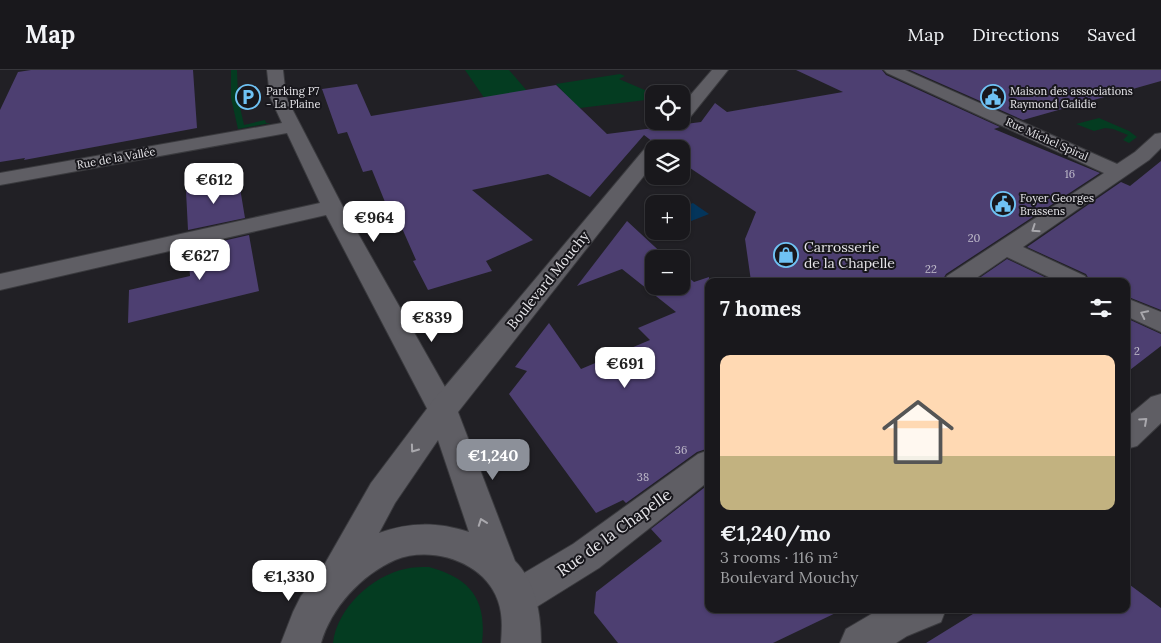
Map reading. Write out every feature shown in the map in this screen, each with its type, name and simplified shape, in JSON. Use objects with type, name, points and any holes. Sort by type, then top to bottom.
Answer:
[{"type":"street","points":[[275,70],[278,97],[292,127],[332,207],[443,410],[508,583],[522,631],[520,643]]},
{"type":"street","name":"Boulevard Mouchy","points":[[333,584],[383,493],[443,410],[720,70]]},
{"type":"street","name":"Rue Michel Spiral","points":[[892,70],[1119,172]]},
{"type":"street","name":"Rue de la Vallée","points":[[0,179],[292,127]]},
{"type":"street","points":[[961,278],[1142,156],[1161,138]]},
{"type":"street","points":[[0,282],[332,207]]},
{"type":"street","points":[[1007,248],[1070,278]]},
{"type":"street","points":[[1130,308],[1161,323]]},
{"type":"street","points":[[1130,433],[1161,405]]},
{"type":"street","name":"Rue de la Chapelle","points":[[508,583],[586,556],[705,466]]},
{"type":"street","points":[[301,643],[314,610],[333,584],[364,558],[401,542],[437,539],[471,547],[508,583]]},
{"type":"street","points":[[860,643],[894,622],[917,613]]},
{"type":"green space","points":[[231,70],[237,70],[238,96],[259,93],[238,98],[244,125],[265,120],[266,123],[271,123],[238,129],[231,98]]},
{"type":"green space","points":[[465,70],[509,70],[535,100],[565,94],[556,84],[620,74],[625,76],[619,79],[645,90],[645,100],[498,118]]},
{"type":"green space","points":[[1099,118],[1129,131],[1137,137],[1129,143],[1123,140],[1128,135],[1113,129],[1105,128],[1094,131],[1076,124]]},
{"type":"green space","points":[[429,567],[455,577],[473,593],[482,614],[482,643],[333,643],[341,618],[349,606],[369,586],[380,579],[405,569]]},
{"type":"water","points":[[693,203],[709,214],[690,221],[690,204]]},
{"type":"building","points":[[31,70],[193,70],[197,128],[24,160],[25,158],[0,162],[0,110],[18,72]]},
{"type":"building","points":[[796,70],[882,70],[886,75],[1000,127],[994,129],[1100,173],[946,274],[944,278],[751,278],[745,239],[756,212],[690,168],[690,140],[650,140],[644,135],[590,197],[548,174],[472,190],[533,240],[486,261],[492,271],[428,290],[413,261],[416,260],[390,201],[385,202],[372,170],[363,172],[347,132],[338,134],[322,89],[357,84],[371,116],[556,85],[607,134],[645,129],[690,130],[690,123],[701,122],[715,103],[727,112],[843,92]]},
{"type":"building","points":[[910,70],[1161,70],[1161,81],[1023,120]]},
{"type":"building","points":[[1161,161],[1161,310],[1130,298],[1130,278],[1088,278],[1086,274],[1027,247],[1121,182],[1130,186]]},
{"type":"building","points":[[236,181],[236,183],[239,182],[245,218],[188,230],[186,191]]},
{"type":"building","points":[[627,221],[645,238],[645,240],[648,240],[658,250],[645,250],[645,287],[622,269],[577,286]]},
{"type":"building","points":[[249,235],[259,291],[128,323],[129,290],[190,276],[188,249]]},
{"type":"building","points":[[1007,259],[1047,278],[979,278]]},
{"type":"building","points":[[705,278],[705,449],[697,452],[626,503],[623,500],[596,513],[509,394],[527,371],[515,367],[549,323],[581,369],[650,340],[638,328],[676,312],[655,295],[690,295],[690,279],[694,282]]},
{"type":"building","points":[[1130,320],[1161,334],[1161,346],[1130,370]]},
{"type":"building","points":[[705,487],[705,613],[836,613],[773,643],[618,643],[594,613],[596,592],[662,541],[651,529]]},
{"type":"building","points":[[1130,585],[1161,608],[1161,643],[926,643],[975,613],[1130,613]]},
{"type":"place","name":"Parking P7 - La Plaine","points":[[248,97]]},
{"type":"place","name":"Maison des associations Raymond Galidie","points":[[993,97]]},
{"type":"place","name":"Foyer Georges Brassens","points":[[1003,204]]},
{"type":"place","name":"Carrosserie de la Chapelle","points":[[786,255]]}]
